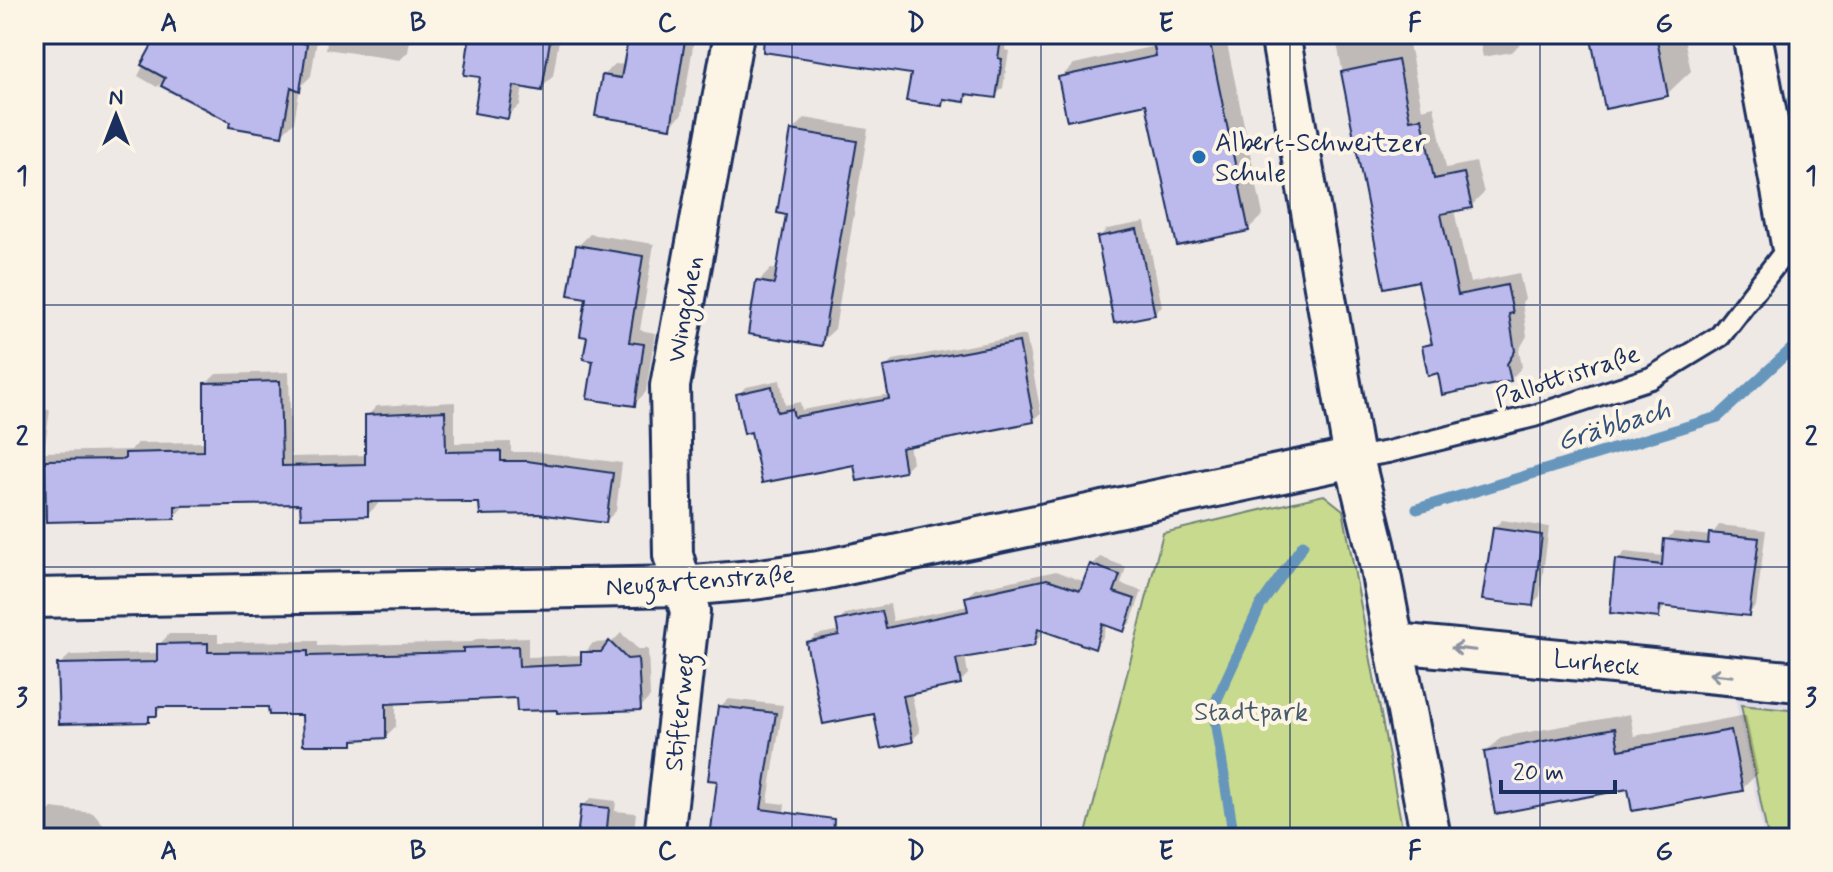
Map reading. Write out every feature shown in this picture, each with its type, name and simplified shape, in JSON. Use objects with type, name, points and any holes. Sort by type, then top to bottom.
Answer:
[{"type":"street","name":"Wingchen","points":[[683,586],[673,555],[670,386],[734,34]]},
{"type":"street","points":[[1280,34],[1354,458],[1376,548],[1431,838]]},
{"type":"street","points":[[1752,34],[1791,244]]},
{"type":"street","name":"Neugartenstraße","points":[[34,598],[683,586],[753,580],[818,571],[1354,458]]},
{"type":"street","name":"Stifterweg","points":[[664,838],[690,611],[683,586]]},
{"type":"street","name":"Lurheck","points":[[1395,643],[1799,682]]},
{"type":"lane","name":"Pallottistraße","points":[[1354,458],[1534,416],[1651,378],[1720,336],[1791,244]]},
{"type":"shaded area","points":[[1735,698],[1799,705],[1799,838],[1764,838]]},
{"type":"green space","name":"Stadtpark","points":[[1324,495],[1343,510],[1404,838],[1085,838],[1163,533]]},
{"type":"green space","points":[[1741,705],[1799,711],[1799,838],[1768,838]]},
{"type":"building","points":[[158,34],[265,34],[307,44],[300,91],[291,87],[282,136],[229,127],[230,122],[161,86],[165,78],[141,65]]},
{"type":"building","points":[[470,34],[551,34],[542,91],[514,86],[508,119],[474,113],[480,77],[464,75]]},
{"type":"building","points":[[629,34],[686,34],[671,128],[595,116],[602,75],[621,78]]},
{"type":"building","points":[[764,34],[1002,34],[996,98],[966,94],[965,102],[943,99],[942,106],[906,101],[911,74],[763,52]]},
{"type":"building","name":"Albert-Schweitzer Schule","points":[[1151,34],[1208,34],[1249,231],[1177,246],[1146,104],[1067,121],[1058,77],[1156,56]]},
{"type":"building","points":[[1590,34],[1656,34],[1668,96],[1605,109]]},
{"type":"building","points":[[1398,60],[1410,120],[1422,118],[1434,179],[1464,173],[1472,208],[1441,214],[1458,295],[1507,285],[1513,313],[1509,314],[1515,351],[1507,364],[1511,381],[1442,395],[1438,373],[1428,376],[1422,346],[1432,344],[1418,281],[1384,288],[1341,72]]},
{"type":"building","points":[[791,130],[857,141],[822,346],[748,334],[756,281],[774,284],[786,215],[777,213]]},
{"type":"building","points":[[1137,229],[1155,315],[1114,323],[1097,237]]},
{"type":"building","points":[[576,245],[643,256],[629,342],[644,344],[635,406],[587,399],[593,361],[583,359],[587,337],[580,336],[586,298],[568,295]]},
{"type":"building","points":[[1019,342],[1034,422],[901,448],[905,472],[857,481],[854,465],[762,483],[751,432],[744,434],[736,394],[772,386],[777,412],[792,409],[794,417],[889,399],[883,367]]},
{"type":"building","points":[[280,381],[282,466],[365,464],[365,415],[445,411],[446,452],[501,451],[501,461],[527,461],[613,473],[606,523],[538,514],[480,515],[479,503],[462,501],[368,502],[368,516],[301,518],[300,504],[175,506],[175,519],[46,522],[45,460],[125,459],[125,453],[204,451],[204,383]]},
{"type":"building","points":[[1493,528],[1542,535],[1533,606],[1482,600]]},
{"type":"building","points":[[1709,533],[1759,538],[1749,616],[1660,606],[1659,618],[1610,613],[1615,559],[1662,565],[1664,539],[1708,544]]},
{"type":"building","points":[[1090,564],[1120,575],[1114,592],[1135,599],[1124,632],[1102,624],[1095,649],[1038,629],[1034,646],[956,659],[961,684],[903,696],[913,742],[881,749],[874,714],[823,724],[806,642],[839,635],[836,621],[882,611],[886,628],[968,611],[965,597],[1047,579],[1080,590]]},
{"type":"building","points":[[609,641],[627,659],[638,658],[641,710],[517,711],[516,698],[386,704],[386,738],[353,740],[353,745],[303,745],[302,715],[269,715],[268,707],[157,707],[157,716],[149,716],[149,722],[59,724],[57,664],[157,662],[157,644],[208,643],[208,652],[308,651],[308,656],[463,652],[463,648],[518,646],[519,667],[581,664],[581,652],[601,652]]},
{"type":"building","points":[[718,706],[776,713],[761,809],[834,819],[833,838],[710,838],[717,781],[708,780]]},
{"type":"building","points":[[1615,728],[1619,750],[1731,730],[1743,791],[1632,811],[1628,789],[1495,814],[1484,752]]},
{"type":"building","points":[[581,805],[609,808],[606,838],[577,838]]},
{"type":"waterway","name":"Gräbbach","points":[[1417,509],[1718,417],[1799,342]]},
{"type":"waterway","name":"Gräbbach","points":[[1234,838],[1213,708],[1260,606],[1303,545]]},
{"type":"place","name":"Albert-Schweitzer Schule","points":[[1199,157]]}]
